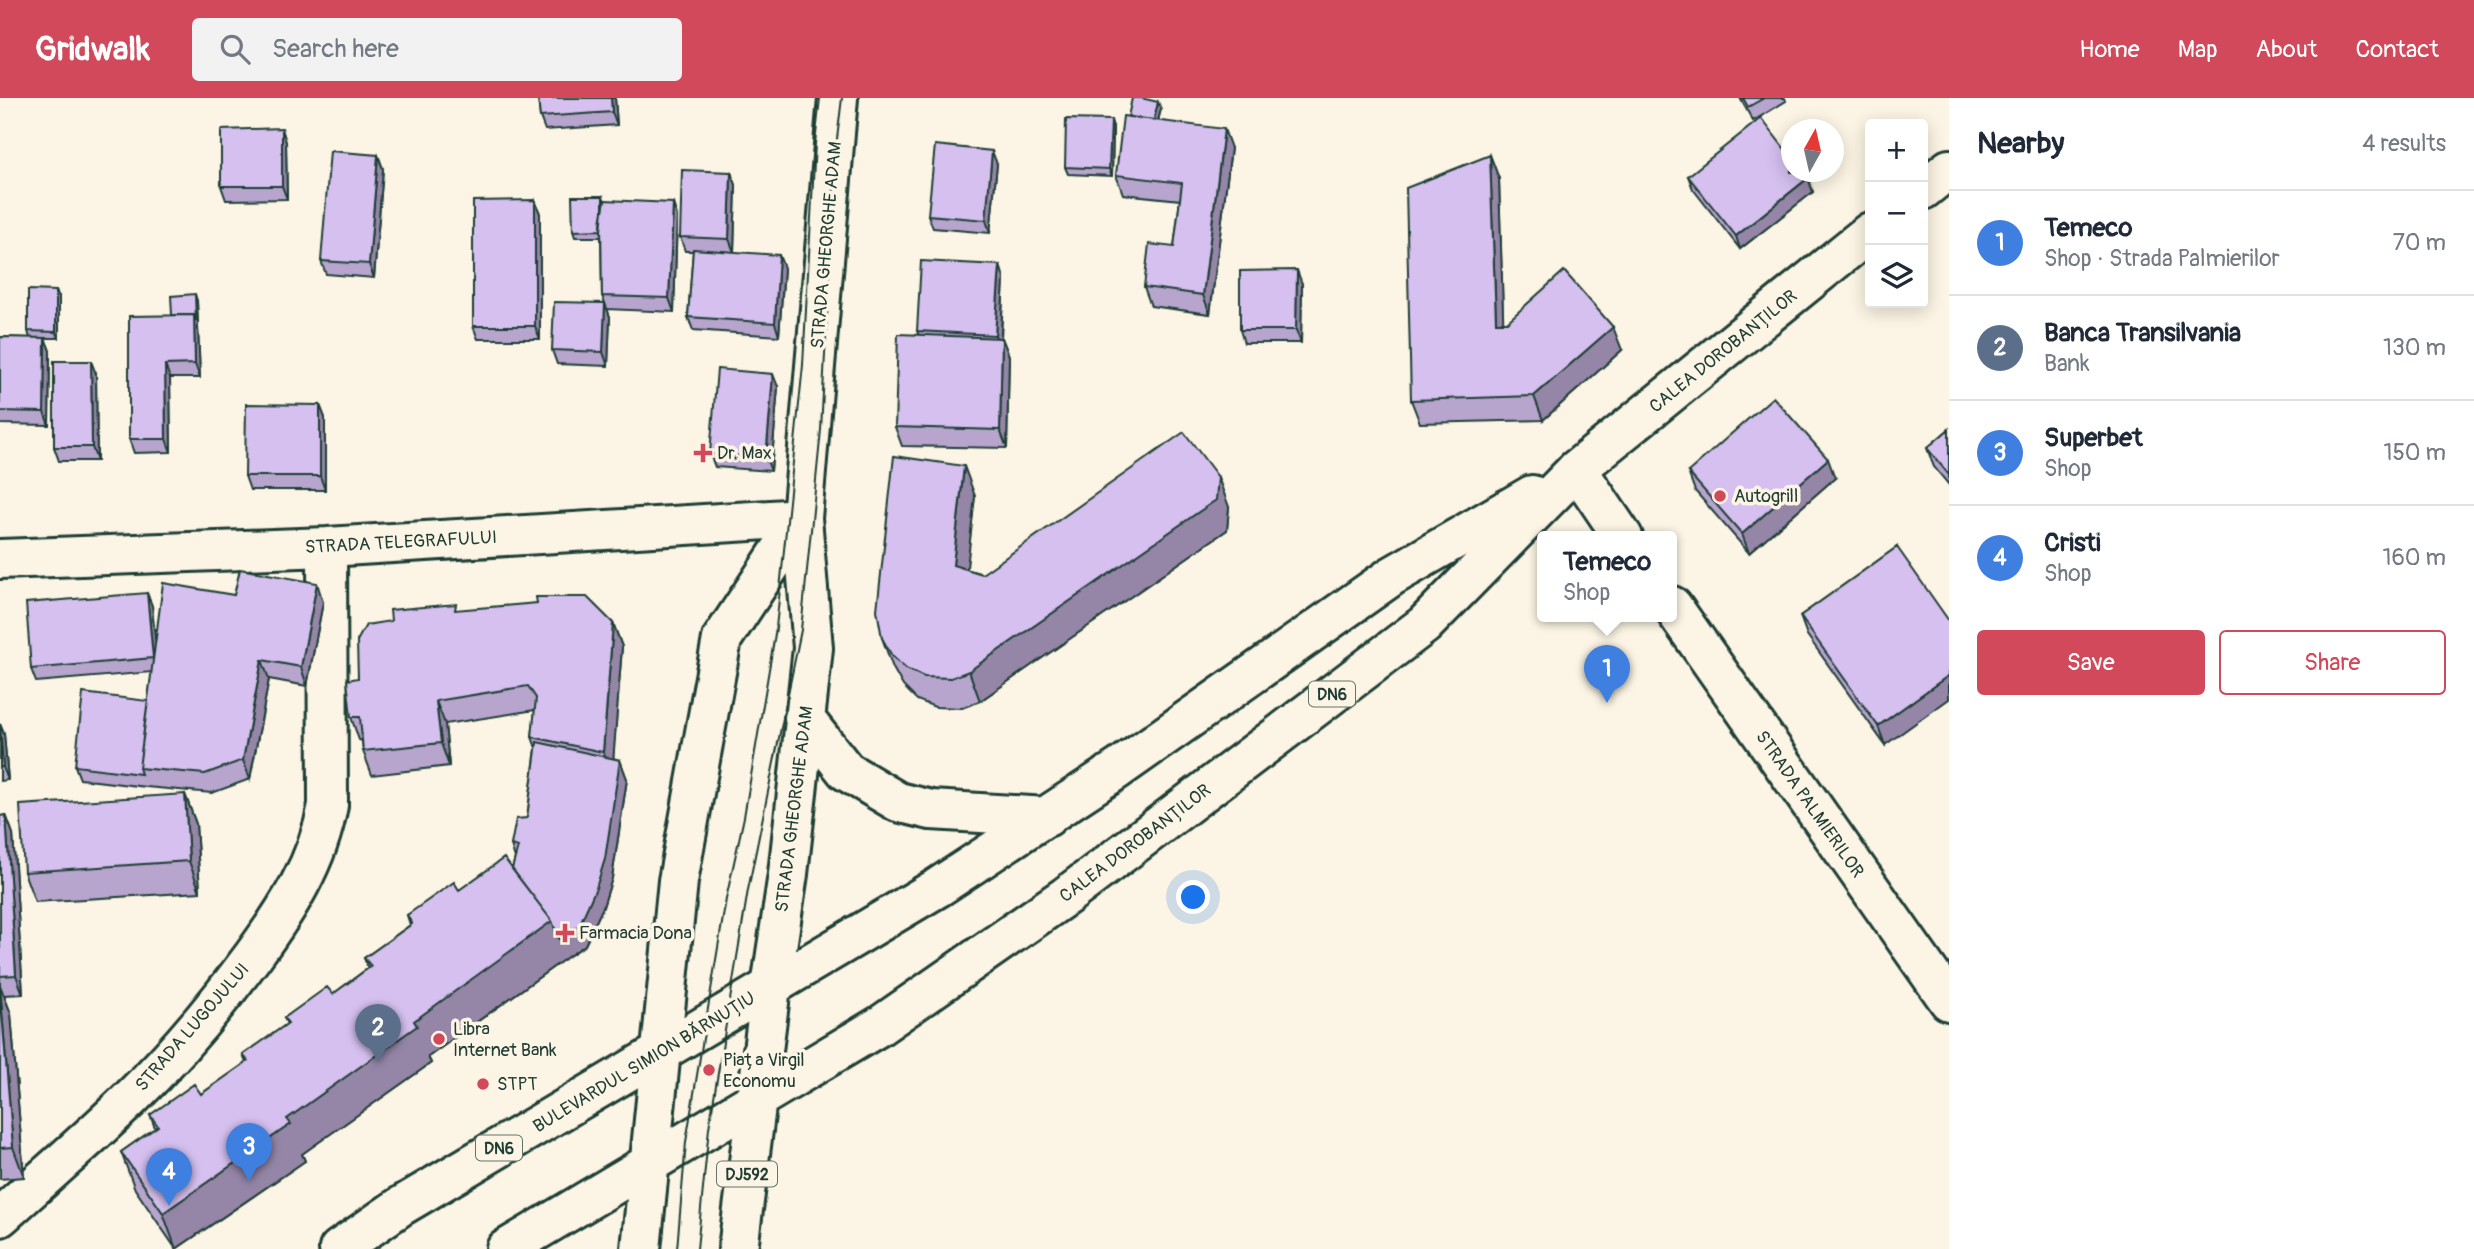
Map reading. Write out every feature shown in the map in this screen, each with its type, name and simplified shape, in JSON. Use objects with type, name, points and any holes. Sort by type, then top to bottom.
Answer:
[{"type":"main road","name":"STRADA GHEORGHE ADAM","points":[[757,1099],[788,874],[813,648],[802,518],[838,98]]},
{"type":"main road","points":[[1928,186],[1949,169]]},
{"type":"main road","name":"CALEA DOROBANȚILOR","points":[[651,1162],[878,1027],[1055,903],[1424,625],[1577,469],[1865,236]]},
{"type":"main road","points":[[1577,469],[1619,531]]},
{"type":"main road","name":"CALEA DOROBANȚILOR","points":[[771,988],[937,888],[1046,817],[1392,576],[1577,469]]},
{"type":"main road","name":"STRADA GHEORGHE ADAM","points":[[642,1249],[678,881],[722,639],[802,518]]},
{"type":"main road","name":"STRADA TELEGRAFULUI","points":[[0,559],[327,547],[802,518]]},
{"type":"main road","name":"STRADA LUGOJULUI","points":[[0,1217],[132,1097],[215,1007],[281,919],[304,877],[324,828],[328,805],[327,547]]},
{"type":"main road","name":"STRADA PALMIERILOR","points":[[1677,613],[1949,1001]]},
{"type":"main road","points":[[804,718],[846,771],[898,802],[931,810],[1046,817]]},
{"type":"main road","name":"BULEVARDUL SIMION BĂRNUȚIU","points":[[339,1249],[401,1206],[771,988]]},
{"type":"main road","name":"DJ592","points":[[738,1249],[757,1099]]},
{"type":"main road","name":"DN6","points":[[506,1249],[651,1162]]},
{"type":"building","points":[[538,98],[611,98],[612,112],[540,117]]},
{"type":"building","points":[[1132,98],[1158,102],[1154,120],[1128,117]]},
{"type":"building","points":[[1743,98],[1764,98],[1748,107]]},
{"type":"building","points":[[1123,116],[1224,129],[1203,295],[1144,287],[1149,244],[1174,247],[1182,183],[1116,175]]},
{"type":"building","points":[[1761,118],[1781,144],[1781,182],[1803,182],[1736,236],[1688,176]]},
{"type":"building","points":[[1066,119],[1111,120],[1109,169],[1065,167]]},
{"type":"building","points":[[282,128],[282,186],[221,186],[221,130]]},
{"type":"building","points":[[935,145],[992,151],[986,220],[928,215]]},
{"type":"building","points":[[330,151],[378,155],[369,264],[321,261]]},
{"type":"building","points":[[1490,155],[1496,322],[1507,322],[1564,271],[1613,327],[1534,396],[1411,400],[1406,188]]},
{"type":"building","points":[[682,170],[731,172],[729,239],[680,237]]},
{"type":"building","points":[[572,196],[603,196],[601,230],[573,231]]},
{"type":"building","points":[[535,200],[535,326],[473,326],[473,201]]},
{"type":"building","points":[[605,200],[673,203],[669,298],[602,296],[601,223]]},
{"type":"building","points":[[693,249],[779,255],[775,323],[688,317]]},
{"type":"building","points":[[921,261],[1000,265],[995,335],[917,331]]},
{"type":"building","points":[[1297,270],[1296,330],[1240,330],[1240,271]]},
{"type":"building","points":[[28,290],[56,291],[56,332],[28,331]]},
{"type":"building","points":[[195,294],[196,321],[194,315],[172,315],[171,296]]},
{"type":"building","points":[[554,302],[605,303],[603,352],[552,350]]},
{"type":"building","points":[[194,315],[195,364],[165,365],[166,439],[129,439],[129,316]]},
{"type":"building","points":[[898,334],[1002,338],[1000,430],[895,427]]},
{"type":"building","points":[[0,337],[45,338],[44,412],[0,411]]},
{"type":"building","points":[[54,361],[91,361],[92,447],[54,447]]},
{"type":"building","points":[[717,369],[773,374],[766,458],[710,454]]},
{"type":"building","points":[[1773,397],[1828,459],[1742,534],[1688,472]]},
{"type":"building","points":[[246,404],[320,405],[320,476],[245,476]]},
{"type":"building","points":[[1949,429],[1949,475],[1927,448]]},
{"type":"building","points":[[1184,432],[1218,477],[1216,500],[969,671],[951,678],[924,677],[906,669],[892,656],[882,638],[877,610],[894,456],[964,466],[953,565],[982,574]]},
{"type":"building","points":[[1897,547],[1949,621],[1949,675],[1878,726],[1800,616]]},
{"type":"building","points":[[240,569],[317,583],[301,667],[262,660],[243,760],[205,774],[139,768],[163,583],[234,595]]},
{"type":"building","points":[[147,593],[153,658],[31,669],[26,603]]},
{"type":"building","points":[[536,597],[587,597],[613,623],[603,752],[532,737],[536,698],[528,686],[436,701],[441,743],[363,751],[360,717],[351,717],[347,680],[358,678],[357,641],[366,625],[391,621],[390,610],[456,604],[455,610],[537,603]]},
{"type":"building","points":[[83,693],[148,701],[139,768],[141,774],[75,766]]},
{"type":"building","points":[[0,734],[3,767],[0,767]]},
{"type":"building","points":[[537,742],[620,760],[605,859],[596,888],[579,926],[559,939],[552,921],[512,869],[518,847],[511,845],[516,819],[527,818]]},
{"type":"building","points":[[185,794],[189,861],[24,872],[20,805]]},
{"type":"building","points":[[6,815],[16,975],[0,976],[0,816]]},
{"type":"building","points":[[504,858],[552,921],[414,1021],[417,1026],[287,1119],[291,1124],[163,1213],[121,1152],[158,1126],[150,1115],[194,1084],[201,1094],[248,1061],[243,1055],[288,1023],[284,1018],[327,987],[333,994],[371,966],[364,958],[412,924],[407,915],[454,882],[459,890]]},
{"type":"building","points":[[0,989],[13,1147],[0,1148]]},
{"type":"tram line","points":[[677,1249],[686,1142],[726,899],[744,817],[776,628],[803,365],[820,98]]},
{"type":"tram line","points":[[697,1249],[709,1128],[748,890],[801,630],[821,430],[836,147],[842,98]]},
{"type":"place","name":"Dr. Max","points":[[703,453]]},
{"type":"place","name":"Autogrill","points":[[1720,496]]},
{"type":"place","name":"Temeco","points":[[1607,703]]},
{"type":"place","name":"Farmacia Dona","points":[[565,933]]},
{"type":"place","name":"Libra Internet Bank","points":[[439,1039]]},
{"type":"place","name":"Banca Transilvania","points":[[378,1062]]},
{"type":"place","name":"Piața Virgil Economu","points":[[709,1070]]},
{"type":"place","name":"STPT","points":[[483,1084]]},
{"type":"place","name":"Superbet","points":[[249,1181]]},
{"type":"place","name":"Cristi","points":[[169,1206]]}]
